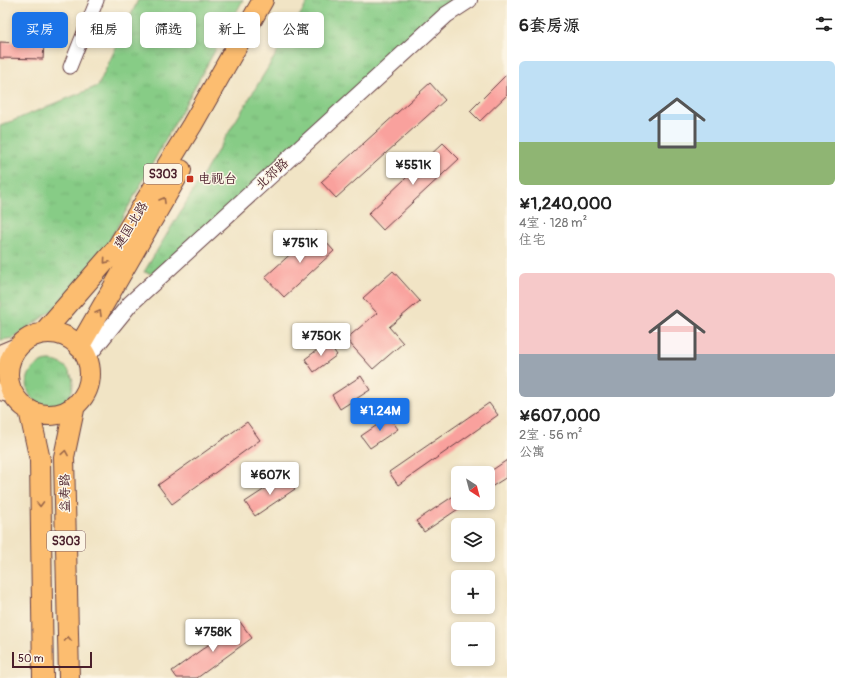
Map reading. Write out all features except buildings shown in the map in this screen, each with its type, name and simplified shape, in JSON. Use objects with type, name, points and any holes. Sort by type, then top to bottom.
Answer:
[{"type":"main road","name":"建国北路","points":[[43,333],[116,249],[192,125],[263,0]]},
{"type":"main road","name":"建国北路","points":[[83,352],[276,0]]},
{"type":"main road","points":[[0,354],[19,346],[30,338],[43,333],[56,334],[69,338],[83,352],[89,370],[88,383],[84,395],[75,405],[64,411],[53,414],[41,414],[29,410],[6,392],[9,383],[8,371],[11,358],[19,346]]},
{"type":"main road","name":"益寿路","points":[[69,678],[64,457],[75,405]]},
{"type":"main road","name":"益寿路","points":[[29,410],[40,460],[43,678]]},
{"type":"street","points":[[70,68],[97,0]]},
{"type":"street","name":"北郊路","points":[[83,352],[130,304],[446,15],[469,0]]},
{"type":"green space","points":[[138,0],[243,0],[236,12],[204,12],[204,48],[216,48],[94,269],[58,306],[14,338],[0,340],[0,126],[98,86],[116,48],[132,48],[132,13]]},
{"type":"green space","points":[[309,0],[468,0],[154,274],[144,272],[280,48],[324,48],[324,12],[302,12]]},
{"type":"green space","points":[[55,361],[67,367],[72,375],[72,393],[67,401],[59,406],[45,407],[33,401],[28,393],[27,379],[33,367],[41,362]]},
{"type":"place","name":"电视台","points":[[190,179]]}]
